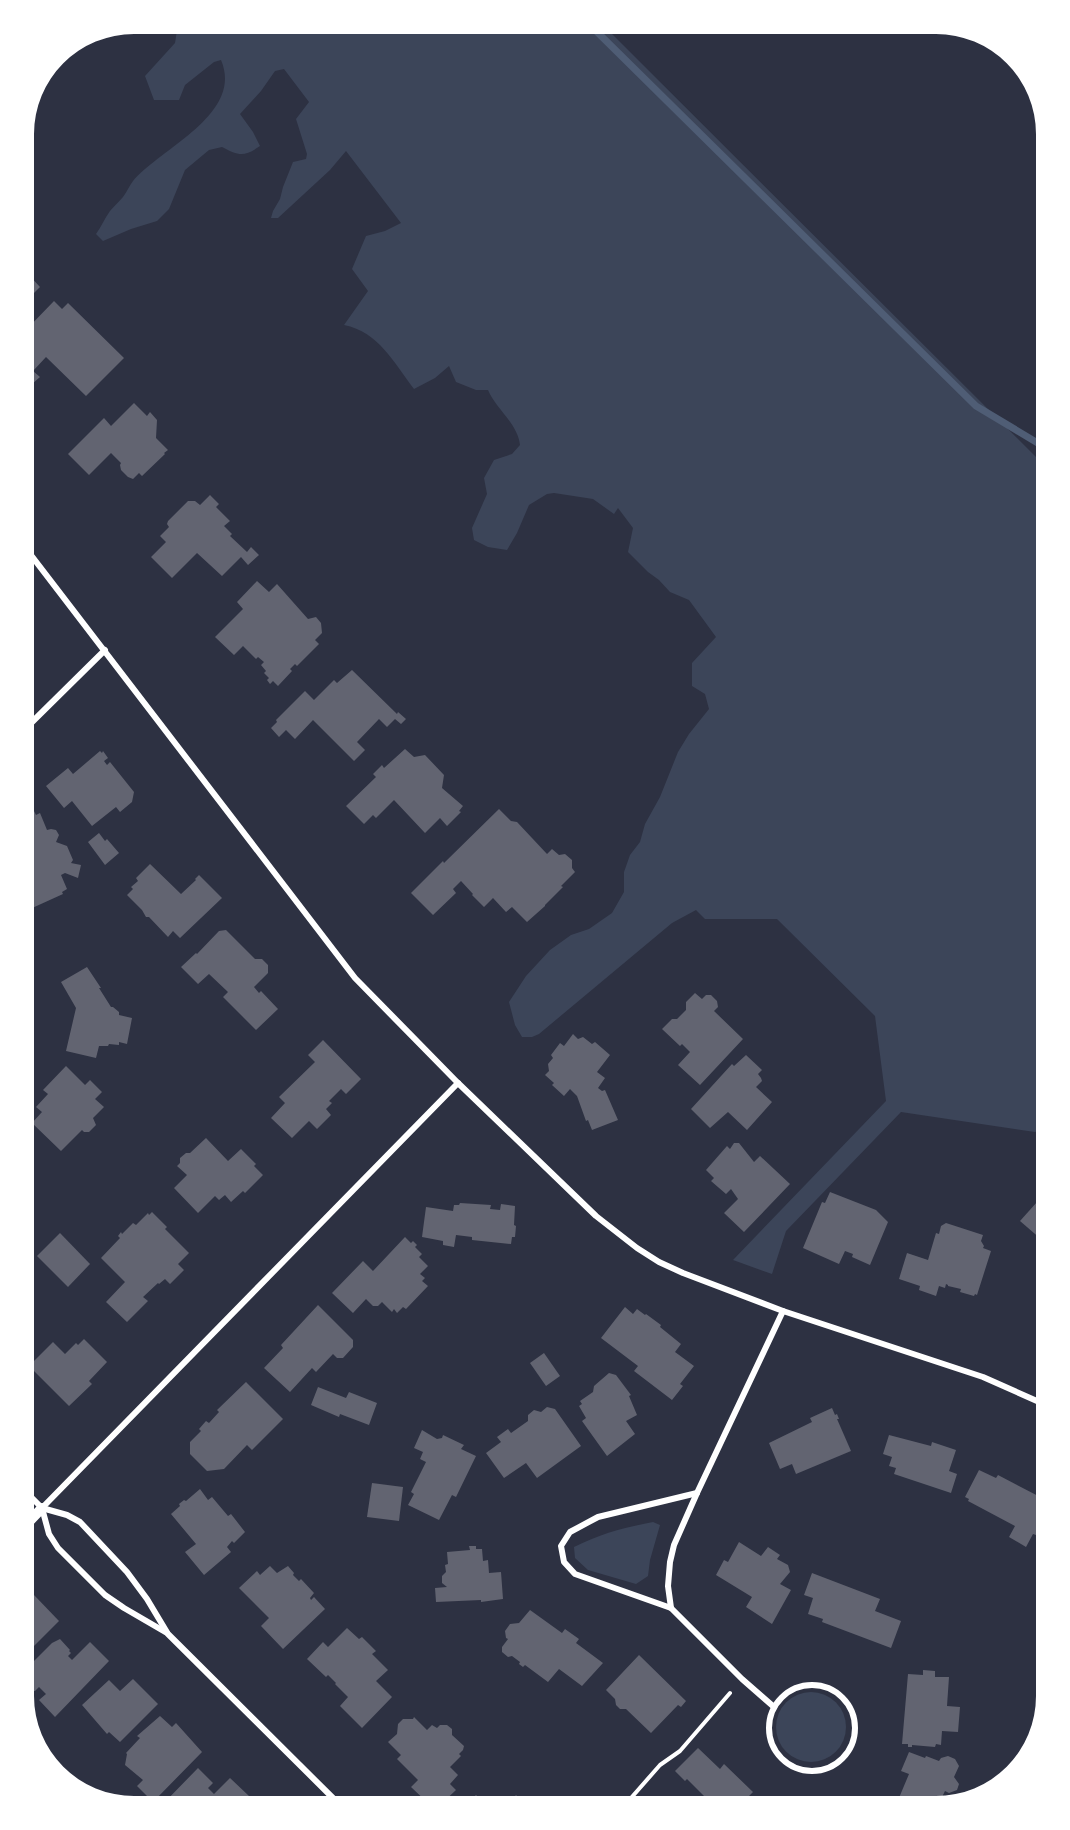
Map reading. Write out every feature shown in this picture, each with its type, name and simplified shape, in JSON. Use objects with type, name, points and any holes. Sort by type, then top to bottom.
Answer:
[{"type":"street","points":[[35,560],[344,964],[458,1083],[596,1216],[637,1248],[683,1273],[783,1311],[983,1377],[1036,1401]]},
{"type":"street","points":[[35,720],[105,650]]},
{"type":"street","points":[[34,1516],[458,1083]]},
{"type":"street","points":[[671,1608],[668,1586],[674,1545],[783,1311]]},
{"type":"street","points":[[697,1493],[598,1517],[570,1532],[561,1546],[564,1562],[575,1574],[671,1608],[742,1679],[774,1707]]},
{"type":"street","points":[[34,1500],[42,1508],[50,1534],[58,1548],[105,1595],[168,1634]]},
{"type":"street","points":[[42,1508],[67,1515],[80,1522],[127,1572],[168,1634],[330,1795]]},
{"type":"street","points":[[806,1685],[821,1686],[835,1692],[843,1699],[851,1712],[855,1726],[853,1741],[846,1754],[829,1767],[815,1771],[800,1769],[787,1763],[774,1750],[769,1721],[774,1707],[792,1690],[806,1685]]},
{"type":"path","points":[[633,1796],[660,1765],[680,1751],[730,1693]]},
{"type":"shaded area","points":[[176,34],[613,35],[1036,457],[1036,1132],[901,1112],[786,1231],[772,1274],[733,1260],[886,1101],[875,1016],[777,919],[705,919],[696,910],[672,923],[539,1034],[522,1037],[515,1025],[509,1002],[526,976],[550,950],[571,935],[589,929],[612,913],[624,892],[624,872],[630,855],[640,842],[645,824],[660,797],[678,752],[709,709],[705,694],[692,686],[692,663],[716,637],[689,600],[670,592],[628,552],[633,528],[618,508],[614,514],[593,499],[547,494],[529,505],[507,550],[488,547],[474,540],[472,528],[487,494],[484,478],[494,460],[512,454],[520,445],[518,437],[488,390],[476,390],[456,382],[449,366],[435,378],[414,389],[376,341],[367,334],[344,325],[368,291],[352,269],[366,236],[385,231],[401,223],[346,151],[330,170],[278,218],[271,218],[293,162],[306,159],[307,154],[296,119],[309,102],[284,69],[275,71],[240,114],[260,146],[245,154],[222,147],[209,150],[185,170],[169,209],[157,221],[103,241],[96,234],[133,181],[196,128],[211,113],[221,97],[225,79],[221,60],[214,62],[185,85],[179,100],[154,100],[145,76],[175,43]]},
{"type":"shaded area","points":[[653,1522],[660,1525],[648,1576],[636,1584],[588,1570],[575,1558],[574,1547],[584,1542],[632,1526]]},
{"type":"shaded area","points":[[818,1692],[831,1698],[840,1707],[844,1713],[846,1727],[844,1741],[836,1752],[825,1760],[804,1762],[786,1752],[778,1741],[776,1720],[786,1702],[797,1694]]},
{"type":"building","points":[[35,282],[40,287],[35,292]]},
{"type":"building","points":[[54,301],[62,309],[68,303],[124,358],[86,396],[46,357],[35,369],[35,321]]},
{"type":"building","points":[[35,373],[40,377],[35,382]]},
{"type":"building","points":[[134,403],[147,416],[150,412],[157,420],[156,438],[168,450],[142,476],[139,473],[133,479],[121,470],[121,463],[111,453],[89,475],[68,454],[104,418],[111,426]]},
{"type":"building","points":[[210,495],[219,504],[216,507],[230,521],[224,526],[232,534],[230,536],[247,552],[251,547],[259,555],[248,565],[241,557],[222,576],[197,553],[172,578],[151,557],[166,542],[160,536],[169,527],[168,521],[188,501],[195,501],[200,505]]},
{"type":"building","points":[[257,581],[269,592],[277,584],[308,619],[316,617],[321,623],[322,633],[315,640],[319,644],[297,666],[295,664],[290,669],[292,671],[278,686],[273,681],[270,684],[267,680],[269,678],[261,665],[264,662],[258,657],[256,659],[243,646],[234,655],[215,637],[243,609],[237,602]]},
{"type":"building","points":[[352,670],[397,714],[398,712],[406,719],[401,724],[395,719],[387,727],[379,719],[357,742],[365,750],[354,761],[313,720],[295,739],[286,730],[279,737],[271,728],[305,691],[314,700],[334,680],[337,683]]},
{"type":"building","points":[[405,749],[414,757],[425,755],[444,775],[442,788],[463,806],[459,811],[461,812],[447,826],[440,818],[425,833],[394,800],[376,818],[373,815],[364,824],[346,806],[376,777],[373,774],[382,765],[384,768]]},
{"type":"building","points":[[100,751],[102,753],[103,751],[108,758],[104,761],[107,765],[110,762],[134,792],[132,802],[120,812],[116,807],[92,826],[72,801],[64,808],[46,786],[68,768],[73,774]]},
{"type":"building","points":[[499,809],[511,821],[517,822],[547,854],[552,849],[559,855],[565,854],[572,860],[572,868],[575,872],[545,906],[527,922],[512,907],[506,912],[493,898],[484,907],[461,881],[453,889],[456,893],[433,915],[411,893]]},
{"type":"building","points":[[35,812],[36,815],[40,813],[47,830],[56,830],[59,835],[56,842],[67,846],[73,860],[71,863],[81,865],[78,878],[65,873],[61,875],[67,889],[62,892],[63,894],[35,907]]},
{"type":"building","points":[[99,833],[119,853],[105,865],[88,842]]},
{"type":"building","points":[[150,864],[181,894],[199,875],[222,898],[180,938],[173,931],[168,937],[127,895],[138,881],[136,878]]},
{"type":"building","points":[[226,930],[255,959],[262,959],[268,965],[268,973],[254,987],[278,1009],[256,1030],[223,997],[228,992],[209,974],[198,984],[181,967],[219,931]]},
{"type":"building","points":[[87,967],[111,1007],[119,1012],[119,1015],[132,1018],[127,1044],[119,1042],[119,1045],[99,1046],[96,1058],[66,1051],[76,1008],[61,982]]},
{"type":"building","points":[[695,993],[702,999],[706,995],[711,995],[717,1001],[718,1007],[714,1011],[743,1039],[700,1085],[678,1065],[690,1052],[662,1029],[686,1010],[686,1002]]},
{"type":"building","points":[[573,1034],[578,1039],[583,1037],[592,1044],[595,1042],[610,1055],[597,1072],[605,1078],[598,1088],[605,1090],[618,1120],[592,1130],[588,1120],[586,1121],[577,1096],[570,1089],[564,1096],[545,1075],[549,1071],[548,1064],[553,1058],[551,1055],[560,1043],[564,1046]]},
{"type":"building","points":[[323,1040],[361,1079],[346,1094],[341,1089],[329,1101],[332,1103],[326,1109],[331,1115],[317,1129],[309,1121],[292,1138],[271,1118],[285,1103],[279,1097],[315,1062],[308,1055]]},
{"type":"building","points":[[746,1055],[762,1070],[758,1074],[762,1081],[756,1087],[772,1102],[747,1130],[728,1112],[710,1128],[691,1109],[732,1064],[734,1066]]},
{"type":"building","points":[[66,1066],[85,1085],[90,1080],[102,1092],[95,1099],[104,1107],[93,1118],[96,1125],[89,1132],[82,1130],[61,1151],[34,1125],[34,1120],[42,1112],[36,1107],[48,1094],[43,1090]]},
{"type":"building","points":[[206,1138],[228,1161],[241,1149],[263,1175],[245,1193],[243,1191],[231,1202],[225,1195],[219,1200],[215,1196],[198,1213],[174,1188],[187,1175],[177,1166],[180,1158],[190,1153]]},
{"type":"building","points":[[734,1143],[739,1143],[754,1162],[760,1156],[790,1184],[744,1232],[724,1213],[738,1199],[731,1189],[726,1194],[711,1181],[714,1178],[706,1170],[727,1146],[730,1149]]},
{"type":"building","points":[[830,1192],[876,1210],[888,1222],[870,1265],[852,1257],[853,1254],[845,1251],[839,1264],[803,1248],[822,1202],[825,1203]]},
{"type":"building","points":[[460,1203],[491,1205],[490,1209],[500,1210],[501,1204],[515,1206],[515,1237],[512,1237],[511,1244],[472,1240],[472,1237],[456,1235],[454,1247],[443,1245],[443,1241],[422,1237],[426,1207],[453,1211],[454,1205]]},
{"type":"building","points":[[1036,1203],[1036,1235],[1020,1221]]},
{"type":"building","points":[[152,1212],[189,1253],[178,1264],[184,1270],[170,1284],[165,1279],[158,1283],[143,1297],[148,1301],[127,1322],[106,1302],[125,1282],[101,1258],[120,1238],[118,1236],[121,1232],[122,1234],[133,1223],[136,1225]]},
{"type":"building","points":[[946,1223],[983,1235],[981,1241],[983,1248],[991,1251],[977,1295],[960,1292],[961,1289],[946,1284],[945,1288],[939,1286],[936,1296],[919,1290],[920,1286],[899,1279],[907,1253],[928,1260],[936,1233],[939,1234],[941,1226]]},
{"type":"building","points":[[60,1233],[90,1264],[68,1287],[37,1256]]},
{"type":"building","points":[[405,1237],[417,1245],[415,1247],[422,1254],[419,1257],[428,1266],[420,1274],[425,1278],[422,1281],[428,1286],[406,1309],[403,1307],[397,1313],[394,1309],[392,1312],[382,1302],[378,1306],[373,1306],[366,1299],[353,1313],[332,1293],[363,1261],[373,1271]]},
{"type":"building","points":[[318,1305],[353,1340],[353,1347],[343,1358],[337,1358],[333,1354],[316,1372],[312,1368],[290,1392],[264,1368],[283,1348],[281,1345]]},
{"type":"building","points":[[625,1307],[633,1314],[637,1309],[661,1325],[660,1327],[681,1344],[675,1352],[694,1366],[680,1384],[683,1386],[672,1400],[634,1371],[638,1366],[601,1338]]},
{"type":"building","points":[[84,1339],[107,1362],[89,1381],[92,1384],[69,1406],[34,1371],[34,1361],[53,1342],[65,1354],[76,1343],[78,1345]]},
{"type":"building","points":[[544,1353],[560,1376],[546,1386],[530,1363]]},
{"type":"building","points":[[609,1373],[616,1375],[631,1395],[629,1396],[637,1415],[626,1421],[635,1434],[607,1456],[582,1421],[586,1418],[579,1406],[582,1404],[580,1401],[593,1392],[594,1386]]},
{"type":"building","points":[[246,1382],[283,1419],[252,1450],[247,1445],[224,1469],[207,1471],[190,1454],[190,1442],[201,1431],[199,1429],[206,1421],[209,1423],[219,1412],[217,1410]]},
{"type":"building","points":[[318,1387],[346,1398],[349,1392],[377,1403],[369,1425],[340,1414],[339,1417],[311,1405]]},
{"type":"building","points":[[547,1407],[555,1409],[581,1446],[537,1478],[526,1463],[504,1478],[486,1453],[501,1442],[497,1437],[508,1429],[511,1433],[528,1421],[528,1415],[534,1410],[541,1412]]},
{"type":"building","points":[[832,1408],[835,1415],[837,1414],[851,1451],[796,1474],[792,1464],[780,1469],[769,1443],[812,1422],[810,1418]]},
{"type":"building","points":[[422,1430],[437,1439],[442,1438],[443,1435],[464,1445],[461,1449],[476,1456],[456,1497],[452,1495],[439,1520],[408,1505],[414,1494],[411,1492],[426,1462],[420,1459],[423,1452],[414,1448]]},
{"type":"building","points":[[889,1435],[931,1446],[932,1442],[956,1450],[949,1471],[957,1474],[951,1493],[894,1474],[896,1468],[889,1466],[892,1457],[883,1454]]},
{"type":"building","points":[[979,1470],[996,1478],[998,1475],[1036,1495],[1036,1535],[1033,1534],[1026,1547],[1009,1537],[1015,1526],[968,1501],[969,1499],[965,1497]]},
{"type":"building","points":[[372,1483],[403,1487],[399,1521],[367,1517]]},
{"type":"building","points":[[200,1489],[208,1500],[212,1497],[228,1516],[231,1514],[245,1532],[227,1547],[231,1552],[204,1575],[185,1552],[196,1544],[171,1514],[180,1506],[179,1504]]},
{"type":"building","points":[[739,1542],[761,1556],[768,1547],[780,1555],[777,1559],[788,1565],[790,1572],[780,1584],[791,1590],[772,1624],[746,1607],[752,1597],[716,1575],[724,1560],[728,1562]]},
{"type":"building","points":[[469,1546],[482,1549],[483,1561],[488,1560],[489,1573],[501,1572],[503,1599],[481,1602],[481,1600],[436,1602],[435,1588],[447,1587],[442,1583],[442,1576],[446,1572],[445,1565],[448,1564],[447,1552],[470,1550]]},
{"type":"building","points":[[270,1566],[277,1573],[288,1566],[294,1573],[293,1575],[299,1581],[301,1579],[314,1593],[311,1600],[314,1597],[325,1609],[283,1649],[261,1626],[269,1618],[239,1588],[257,1571],[260,1575]]},
{"type":"building","points":[[812,1573],[880,1599],[875,1611],[901,1621],[891,1648],[822,1622],[823,1619],[808,1614],[813,1598],[804,1595]]},
{"type":"building","points":[[34,1595],[59,1621],[34,1646]]},
{"type":"building","points":[[530,1610],[562,1633],[565,1629],[579,1639],[576,1643],[603,1663],[582,1686],[559,1669],[548,1682],[525,1665],[523,1667],[512,1656],[508,1657],[502,1652],[502,1647],[508,1639],[505,1631],[510,1624],[519,1623]]},
{"type":"building","points":[[347,1628],[359,1639],[362,1637],[376,1651],[372,1654],[388,1670],[376,1681],[392,1697],[362,1728],[340,1706],[348,1697],[328,1675],[326,1677],[307,1659],[323,1642],[328,1647]]},
{"type":"building","points":[[60,1639],[70,1650],[71,1653],[68,1656],[72,1660],[90,1642],[109,1661],[55,1717],[39,1700],[46,1694],[39,1687],[34,1691],[34,1661],[52,1643]]},
{"type":"building","points":[[639,1655],[686,1701],[681,1707],[678,1705],[651,1733],[626,1709],[620,1709],[615,1699],[606,1690]]},
{"type":"building","points":[[923,1670],[935,1671],[935,1677],[949,1677],[947,1706],[960,1707],[958,1732],[942,1731],[941,1745],[936,1744],[935,1747],[912,1745],[908,1747],[908,1744],[902,1744],[908,1674],[923,1675]]},
{"type":"building","points":[[133,1679],[158,1704],[120,1742],[109,1732],[107,1734],[82,1705],[109,1680],[120,1691]]},
{"type":"building","points":[[160,1716],[172,1727],[176,1723],[202,1752],[160,1795],[146,1795],[137,1786],[143,1780],[125,1765],[126,1753],[140,1738],[137,1736]]},
{"type":"building","points":[[414,1717],[427,1730],[432,1725],[437,1728],[440,1725],[447,1725],[452,1729],[452,1735],[464,1746],[459,1754],[461,1756],[450,1767],[458,1775],[450,1784],[456,1790],[450,1795],[420,1795],[411,1787],[418,1780],[397,1759],[401,1755],[388,1742],[397,1734],[398,1724],[403,1719]]},
{"type":"building","points":[[698,1748],[720,1769],[724,1764],[753,1792],[749,1796],[704,1796],[675,1771]]},
{"type":"building","points":[[909,1752],[939,1761],[948,1756],[955,1759],[959,1766],[954,1777],[959,1784],[957,1790],[949,1793],[945,1791],[943,1795],[900,1796],[909,1774],[901,1771]]},
{"type":"building","points":[[198,1768],[213,1783],[208,1788],[214,1794],[230,1778],[248,1795],[172,1795]]},
{"type":"waterway","points":[[600,35],[976,406],[1036,442]]}]
